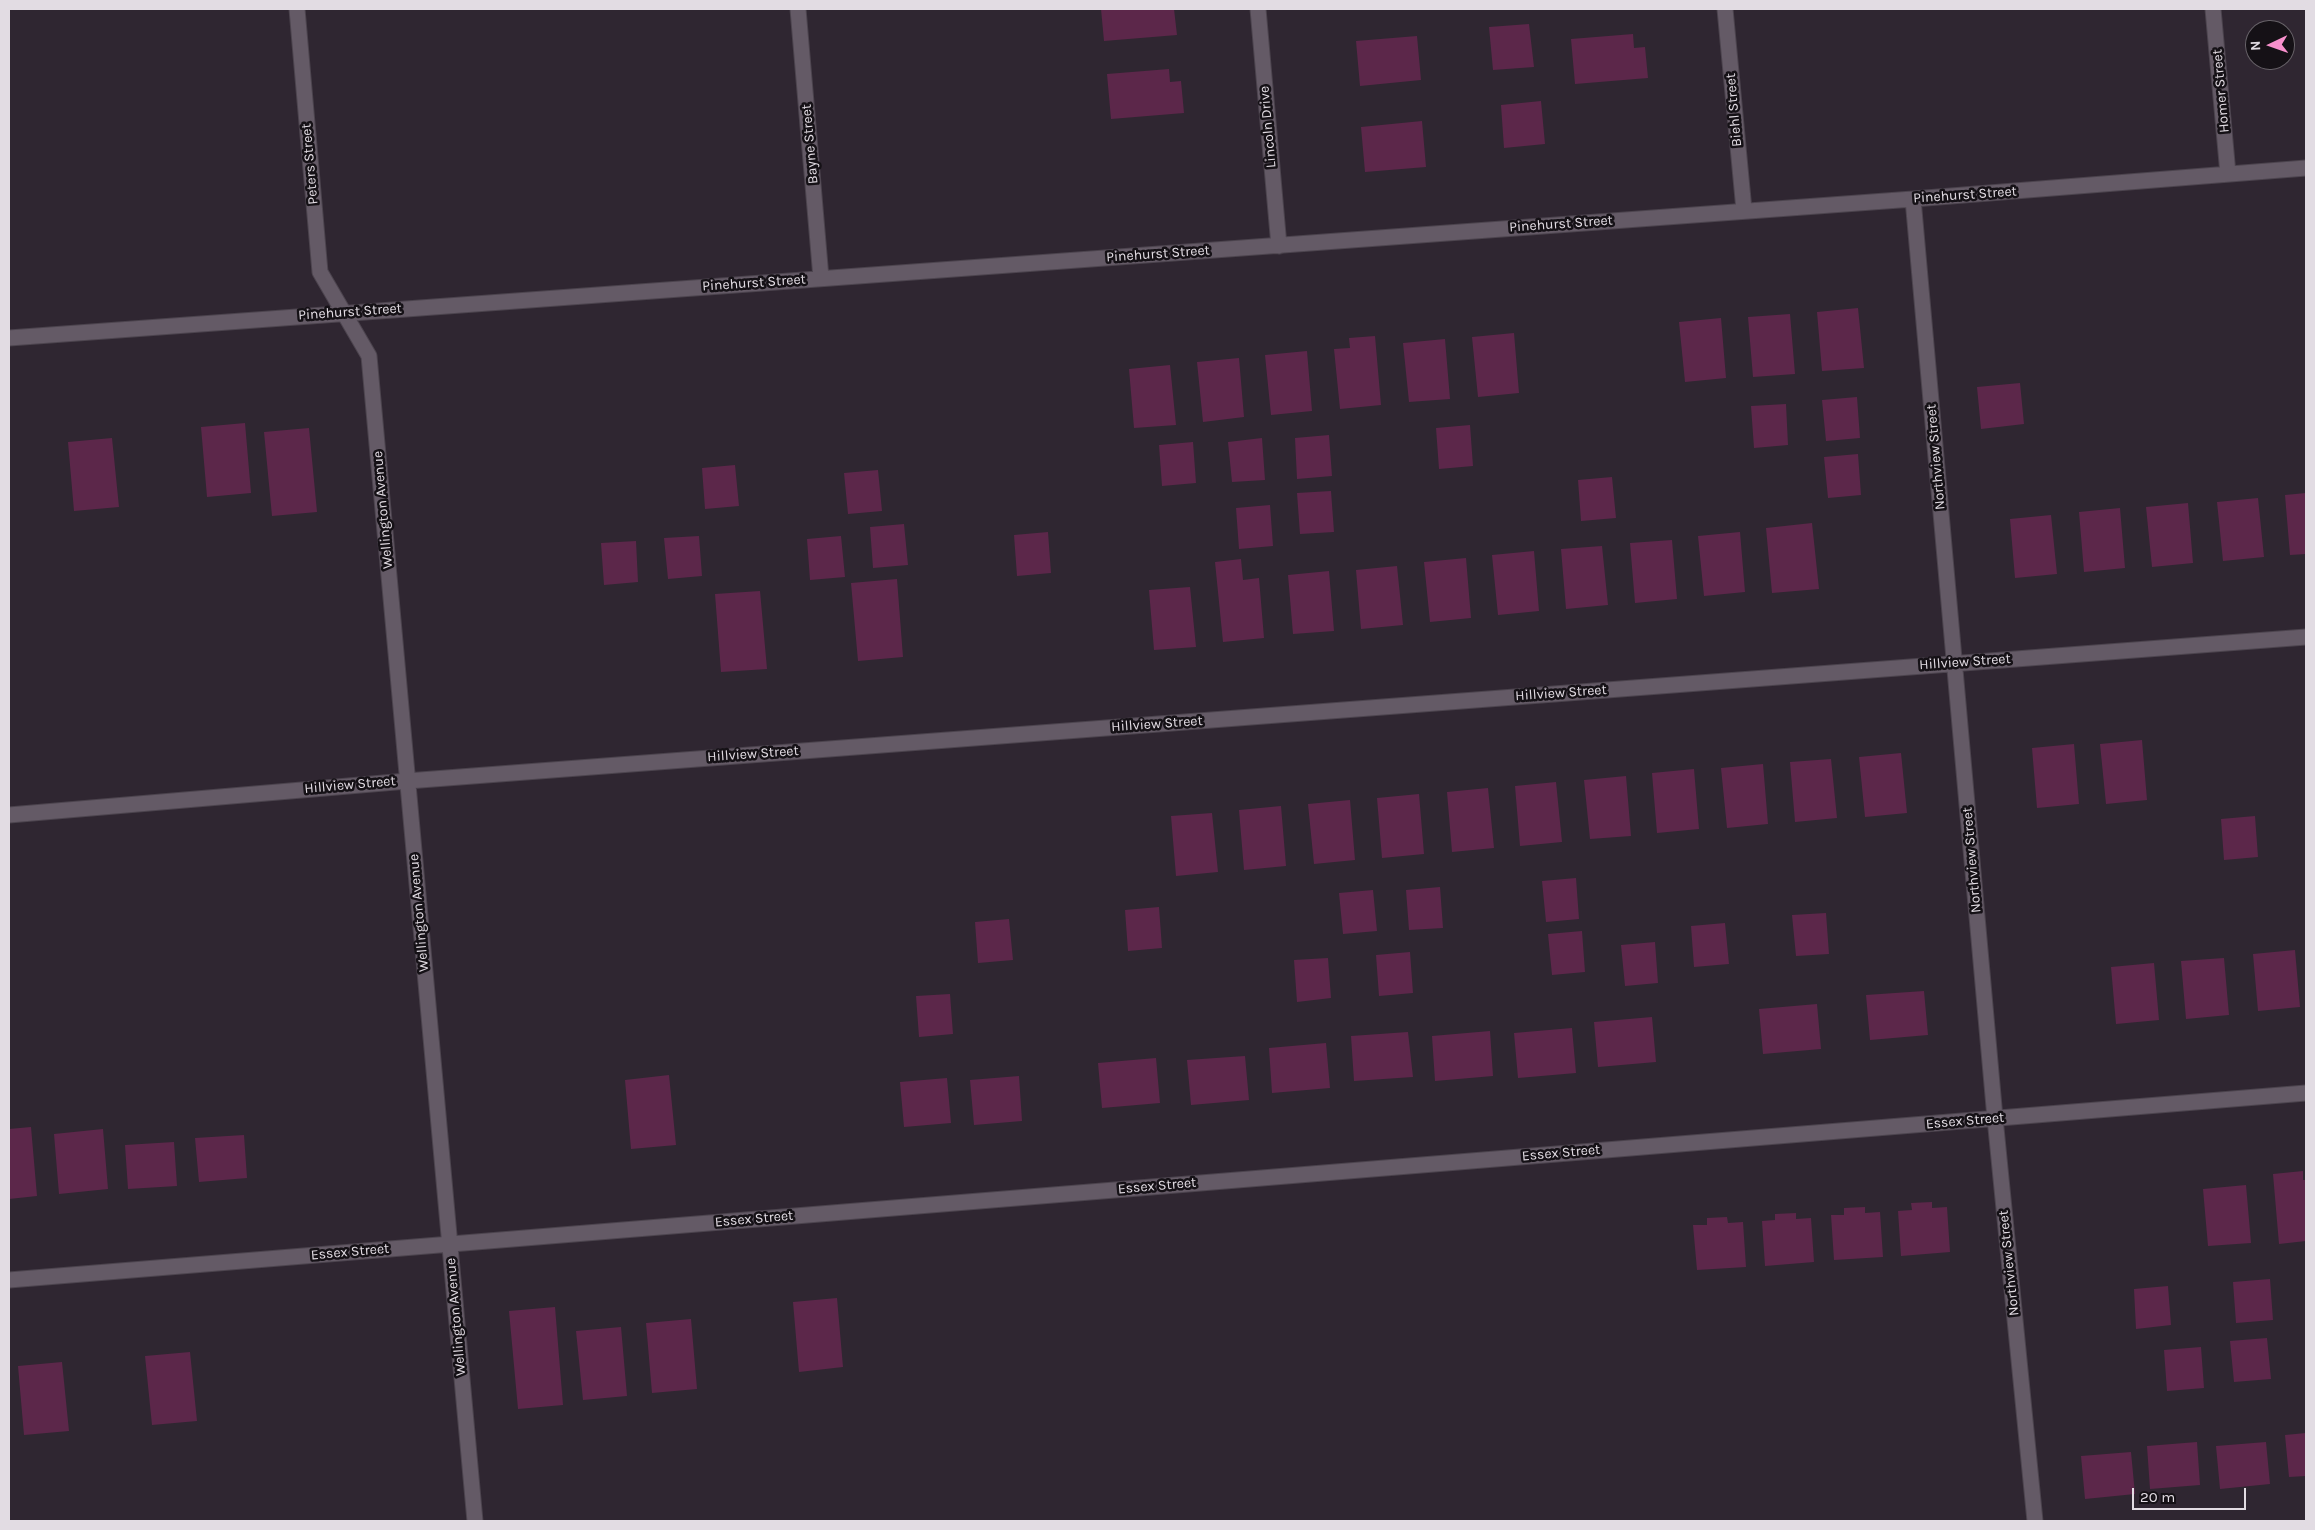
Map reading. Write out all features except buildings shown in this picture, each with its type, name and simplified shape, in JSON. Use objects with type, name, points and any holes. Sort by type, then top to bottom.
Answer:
[{"type":"street","name":"Peters Street","points":[[297,9],[320,272],[344,312]]},
{"type":"street","name":"Bayne Street","points":[[798,9],[822,278]]},
{"type":"street","name":"Lincoln Drive","points":[[1258,9],[1279,246]]},
{"type":"street","name":"Biehl Street","points":[[1725,9],[1744,210]]},
{"type":"street","name":"Homer Street","points":[[2214,9],[2228,174]]},
{"type":"street","name":"Pinehurst Street","points":[[9,338],[344,312],[1279,246],[2306,168]]},
{"type":"street","name":"Northview Street","points":[[1913,199],[1995,1118],[2035,1521]]},
{"type":"street","name":"Wellington Avenue","points":[[344,312],[369,356],[475,1521]]},
{"type":"street","name":"Hillview Street","points":[[9,815],[407,781],[2306,637]]},
{"type":"street","name":"Essex Street","points":[[9,1280],[2306,1093]]}]
